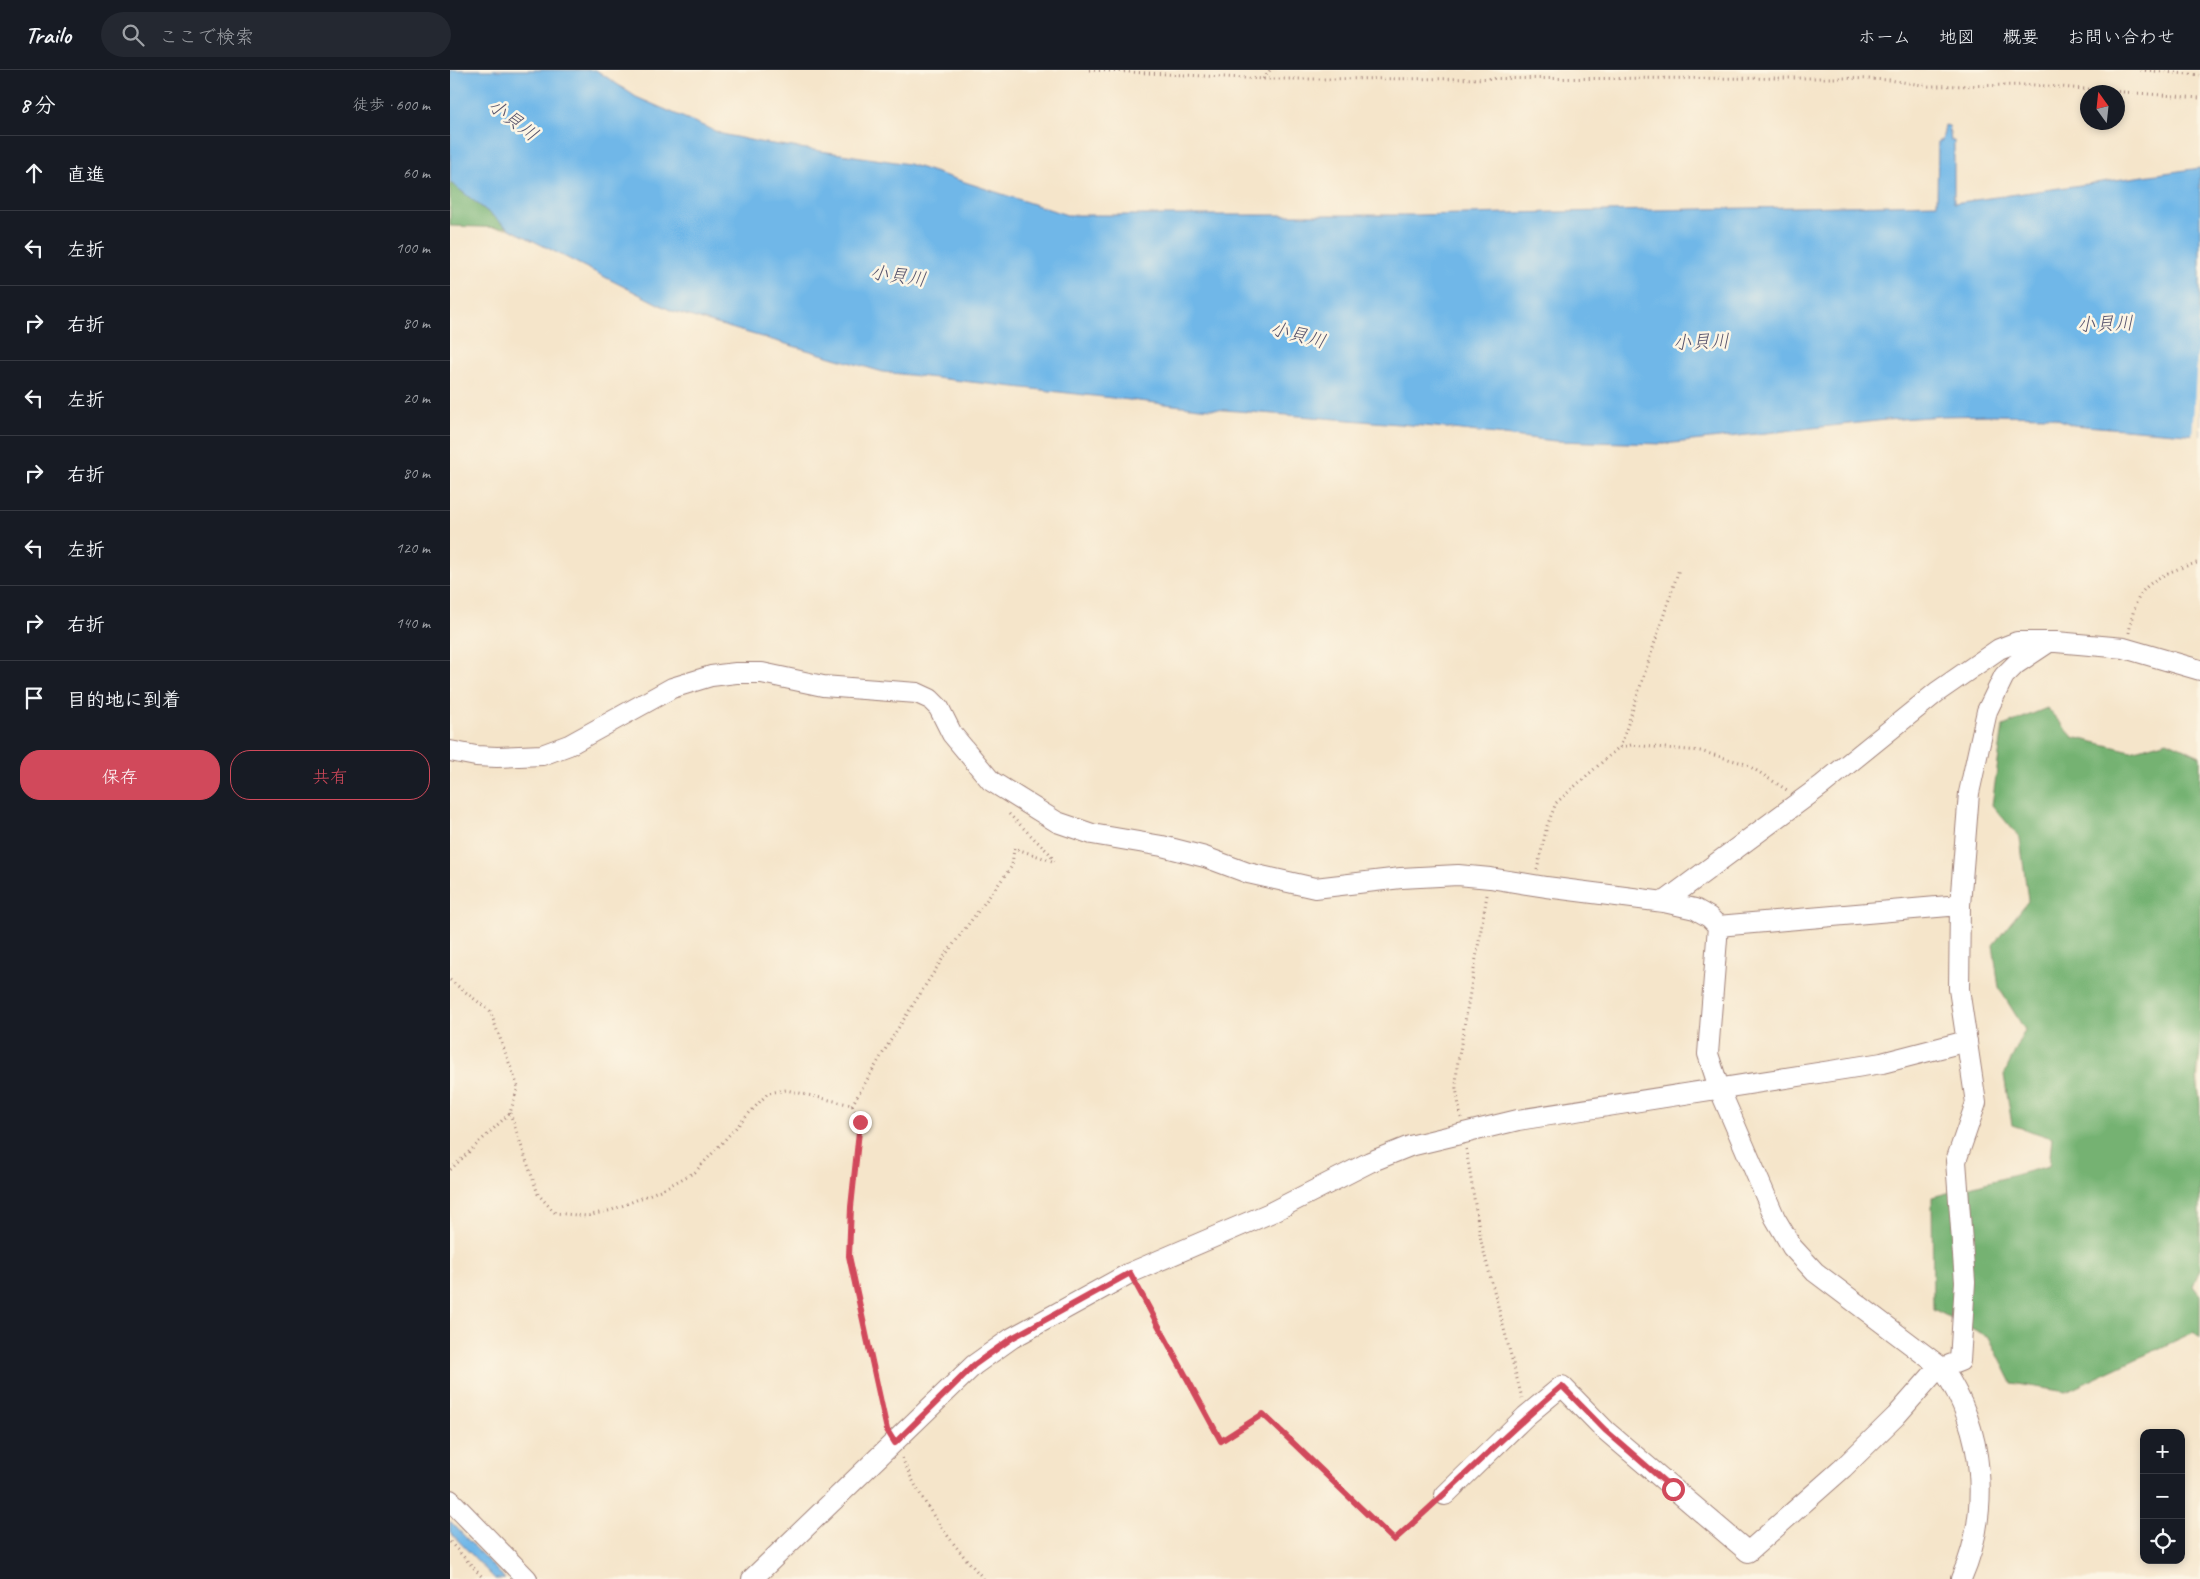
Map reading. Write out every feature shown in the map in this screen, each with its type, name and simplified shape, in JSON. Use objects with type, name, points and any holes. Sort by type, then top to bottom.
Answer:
[{"type":"street","points":[[1664,902],[1882,738],[1937,692],[1999,649],[2017,642],[2049,642],[2124,648],[2200,670]]},
{"type":"street","points":[[1445,1495],[1526,1416],[1562,1386],[1605,1430],[1748,1552],[1843,1468],[1896,1416],[1932,1376],[1942,1368],[1960,1361],[1966,1282],[1956,1161],[1976,1103],[1959,990],[1960,905],[1970,793],[1987,711],[2004,676],[2016,664],[2049,642]]},
{"type":"street","points":[[450,751],[476,756],[542,755],[569,745],[672,688],[690,681],[736,673],[762,673],[823,686],[918,693],[939,708],[952,734],[991,782],[1057,822],[1092,834],[1162,846],[1205,857],[1248,873],[1315,888],[1401,878],[1458,875],[1664,902],[1695,909],[1709,917],[1718,926],[1708,1054],[1719,1088],[1775,1218],[1792,1247],[1815,1272],[1942,1368],[1957,1390],[1966,1409],[1974,1440],[1981,1501],[1978,1526],[1970,1557],[1960,1579]]},
{"type":"street","points":[[1718,926],[1960,905]]},
{"type":"street","points":[[752,1579],[974,1365],[1012,1338],[1130,1273],[1270,1213],[1370,1162],[1410,1146],[1518,1120],[1882,1063],[1967,1041]]},
{"type":"street","points":[[450,1500],[527,1579]]},
{"type":"path","points":[[1089,70],[1263,79],[1846,78],[1889,80],[1929,86],[2034,85],[2200,98]]},
{"type":"path","points":[[1263,79],[1270,70]]},
{"type":"path","points":[[2140,70],[2200,76]]},
{"type":"path","points":[[2124,648],[2138,598],[2150,584],[2179,568],[2200,562]]},
{"type":"path","points":[[1620,748],[1679,569]]},
{"type":"path","points":[[1534,885],[1547,826],[1556,802],[1620,748],[1631,745],[1690,750],[1725,758],[1746,764],[1802,799]]},
{"type":"path","points":[[852,1105],[938,966],[1012,866],[1014,848],[1055,862],[1049,853],[1006,811]]},
{"type":"path","points":[[450,980],[490,1011],[518,1086],[510,1113],[450,1170]]},
{"type":"path","points":[[510,1113],[538,1194],[555,1213],[587,1216],[612,1210],[664,1189],[694,1172],[768,1093],[786,1090],[852,1105]]},
{"type":"path","points":[[852,1105],[860,1122],[851,1207],[849,1256],[887,1430],[895,1443],[913,1484],[962,1556],[984,1579]]},
{"type":"path","points":[[1130,1273],[1221,1441],[1263,1414],[1394,1540],[1445,1495]]},
{"type":"path","points":[[450,1542],[484,1579]]},
{"type":"green space","points":[[450,182],[508,228],[450,226]]},
{"type":"green space","points":[[2047,708],[2073,737],[2131,751],[2167,741],[2200,756],[2200,1049],[2197,1078],[2200,1104],[2200,1269],[2193,1286],[2200,1295],[2200,1338],[2194,1332],[2066,1392],[2012,1383],[1989,1337],[1933,1309],[1932,1197],[2049,1166],[2052,1138],[2012,1125],[2004,1075],[2025,1030],[1999,988],[1993,945],[2028,901],[2020,838],[1992,805],[2003,726]]},
{"type":"water","name":"小貝川","points":[[450,70],[596,70],[636,97],[722,134],[759,142],[909,164],[1067,215],[1417,215],[1937,204],[1938,141],[1942,141],[1945,125],[1949,126],[1951,141],[1954,141],[1954,203],[2200,168],[2200,435],[2073,425],[2050,416],[1993,415],[1886,420],[1664,444],[1555,441],[1436,427],[1200,408],[883,372],[672,311],[508,228],[450,182]]},
{"type":"water","points":[[450,1521],[505,1579],[495,1579],[450,1532]]},
{"type":"pier","points":[[2200,308],[2200,438],[2192,437]]},
{"type":"route","points":[[860,1122],[851,1207],[849,1256],[887,1430],[895,1443],[974,1365],[1012,1338],[1130,1273],[1221,1441],[1263,1414],[1394,1540],[1445,1495],[1526,1416],[1562,1386],[1605,1430],[1673,1489]]}]
